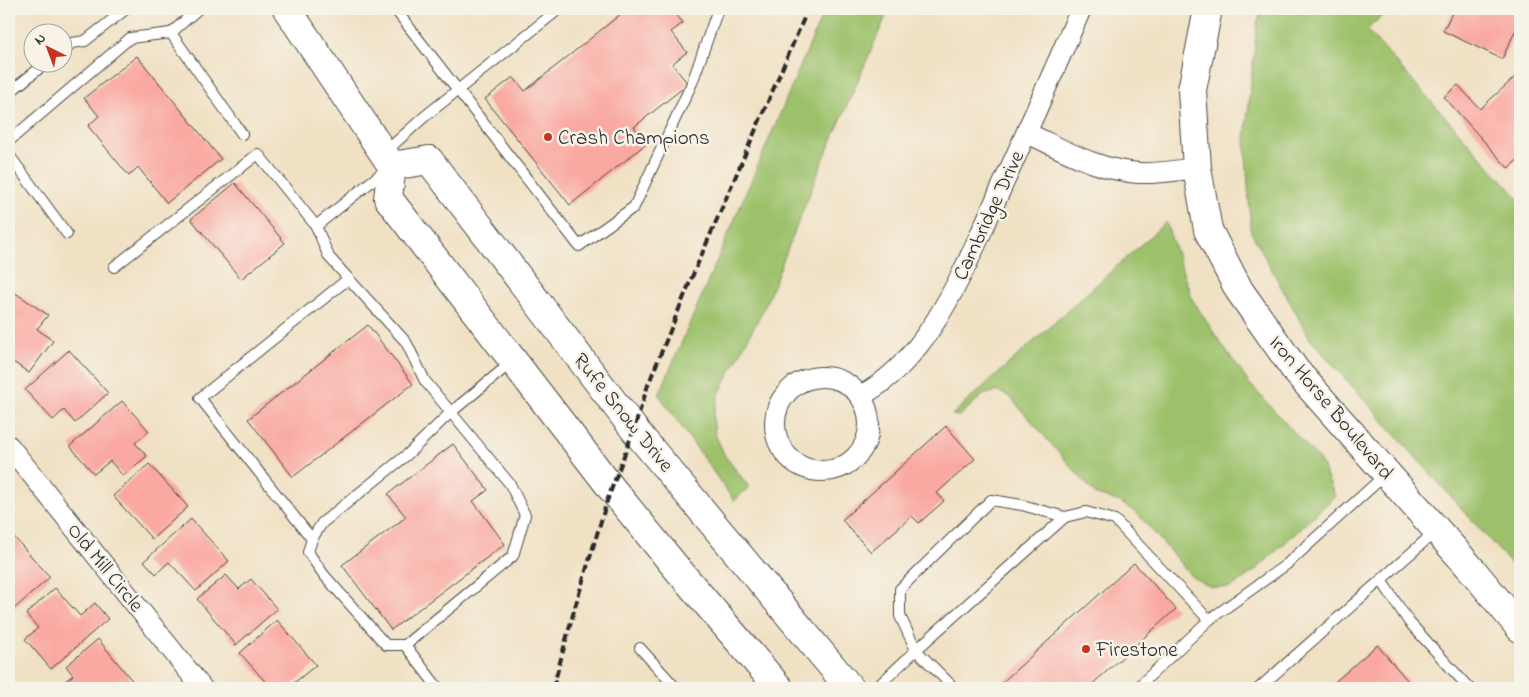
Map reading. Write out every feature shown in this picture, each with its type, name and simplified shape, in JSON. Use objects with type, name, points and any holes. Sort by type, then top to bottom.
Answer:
[{"type":"main road","name":"Iron Horse Boulevard","points":[[1208,9],[1192,90],[1197,168],[1208,230],[1239,290],[1296,371],[1520,628]]},
{"type":"main road","points":[[290,10],[388,160],[388,198],[580,449],[662,551],[779,688]]},
{"type":"main road","name":"Rufe Snow Drive","points":[[388,160],[429,160],[634,428],[850,688]]},
{"type":"street","name":"Cambridge Drive","points":[[860,396],[876,388],[894,373],[923,339],[950,298],[1027,133],[1081,9]]},
{"type":"street","points":[[1027,133],[1082,160],[1110,169],[1141,173],[1197,168]]},
{"type":"street","points":[[829,378],[841,381],[860,396],[868,415],[868,436],[862,448],[853,459],[842,467],[828,471],[814,471],[802,467],[790,459],[782,449],[776,436],[775,422],[778,409],[784,397],[794,387],[805,380],[829,378]]},
{"type":"street","name":"Old Mill Circle","points":[[9,446],[202,688]]},
{"type":"lane","points":[[72,43],[85,41],[126,9]]},
{"type":"lane","points":[[9,141],[130,38],[171,33],[198,9]]},
{"type":"lane","points":[[396,9],[579,246],[634,207],[692,83],[718,9]]},
{"type":"lane","points":[[316,226],[388,160],[424,117],[559,9]]},
{"type":"lane","points":[[171,33],[242,134]]},
{"type":"lane","points":[[9,92],[34,72]]},
{"type":"lane","points":[[114,267],[258,154],[316,226],[329,257],[406,342],[424,381],[450,413],[510,484],[525,515],[513,556],[405,644],[386,645],[324,575],[308,552],[312,540],[322,523],[408,454],[450,413],[513,361]]},
{"type":"lane","points":[[9,155],[67,234]]},
{"type":"lane","points":[[312,540],[200,398],[348,279]]},
{"type":"lane","points":[[1137,688],[1209,620],[1287,564],[1387,474]]},
{"type":"lane","points":[[954,688],[916,650],[900,616],[900,589],[991,500],[1022,505],[1065,517]]},
{"type":"lane","points":[[876,688],[1065,517],[1086,512],[1116,520],[1209,620]]},
{"type":"lane","points":[[1259,688],[1436,530]]},
{"type":"lane","points":[[1381,580],[1409,622],[1469,688]]},
{"type":"lane","points":[[405,644],[438,688]]},
{"type":"lane","points":[[640,648],[676,688]]},
{"type":"green space","points":[[825,9],[889,9],[821,165],[765,306],[719,394],[713,417],[715,434],[725,456],[749,487],[734,501],[659,395]]},
{"type":"green space","points":[[1263,9],[1389,9],[1367,30],[1520,200],[1520,574],[1310,339],[1251,232],[1245,140],[1257,23]]},
{"type":"green space","points":[[1166,222],[1192,299],[1249,383],[1320,461],[1335,496],[1256,570],[1230,588],[1211,587],[1192,577],[1138,514],[1118,501],[1096,495],[1010,397],[996,391],[983,395],[959,416],[952,415]]},
{"type":"building","points":[[627,9],[672,9],[683,23],[671,32],[687,52],[672,64],[688,84],[634,127],[647,143],[570,205],[485,99],[513,77],[525,91]]},
{"type":"building","points":[[1454,9],[1520,9],[1520,21],[1502,59],[1443,31]]},
{"type":"building","points":[[137,56],[221,159],[167,203],[138,167],[129,176],[88,126],[99,116],[84,98]]},
{"type":"building","points":[[1515,77],[1520,83],[1520,158],[1508,168],[1444,97],[1458,85],[1480,109]]},
{"type":"building","points":[[235,183],[285,243],[241,279],[191,219]]},
{"type":"building","points":[[14,292],[48,315],[37,329],[53,341],[29,373],[9,359],[9,299]]},
{"type":"building","points":[[368,325],[413,384],[293,477],[248,419]]},
{"type":"building","points":[[69,350],[108,393],[75,423],[64,410],[53,420],[25,390]]},
{"type":"building","points":[[122,401],[149,431],[135,443],[147,456],[123,476],[110,461],[94,474],[70,446]]},
{"type":"building","points":[[946,426],[975,459],[937,493],[944,501],[919,523],[912,516],[871,552],[842,520]]},
{"type":"building","points":[[453,444],[488,490],[473,501],[505,544],[391,630],[342,565],[406,517],[388,494]]},
{"type":"building","points":[[149,464],[188,507],[152,539],[113,496]]},
{"type":"building","points":[[191,519],[229,561],[196,591],[169,562],[156,574],[144,561]]},
{"type":"building","points":[[13,536],[50,577],[14,609],[9,603],[9,540]]},
{"type":"building","name":"Firestone","points":[[1134,563],[1176,609],[1088,688],[996,688]]},
{"type":"building","points":[[226,575],[239,589],[251,579],[277,609],[236,645],[197,599]]},
{"type":"building","points":[[55,588],[80,616],[95,603],[108,619],[51,669],[25,639],[38,628],[26,614]]},
{"type":"building","points":[[277,620],[316,665],[288,688],[271,688],[240,653]]},
{"type":"building","points":[[98,639],[135,684],[130,688],[66,688],[62,684],[73,675],[66,666]]},
{"type":"building","points":[[1377,645],[1414,688],[1328,688]]},
{"type":"railway","points":[[553,688],[607,501],[648,385],[692,277],[808,9]]},
{"type":"place","name":"Crash Champions","points":[[548,137]]},
{"type":"place","name":"Firestone","points":[[1086,649]]}]
